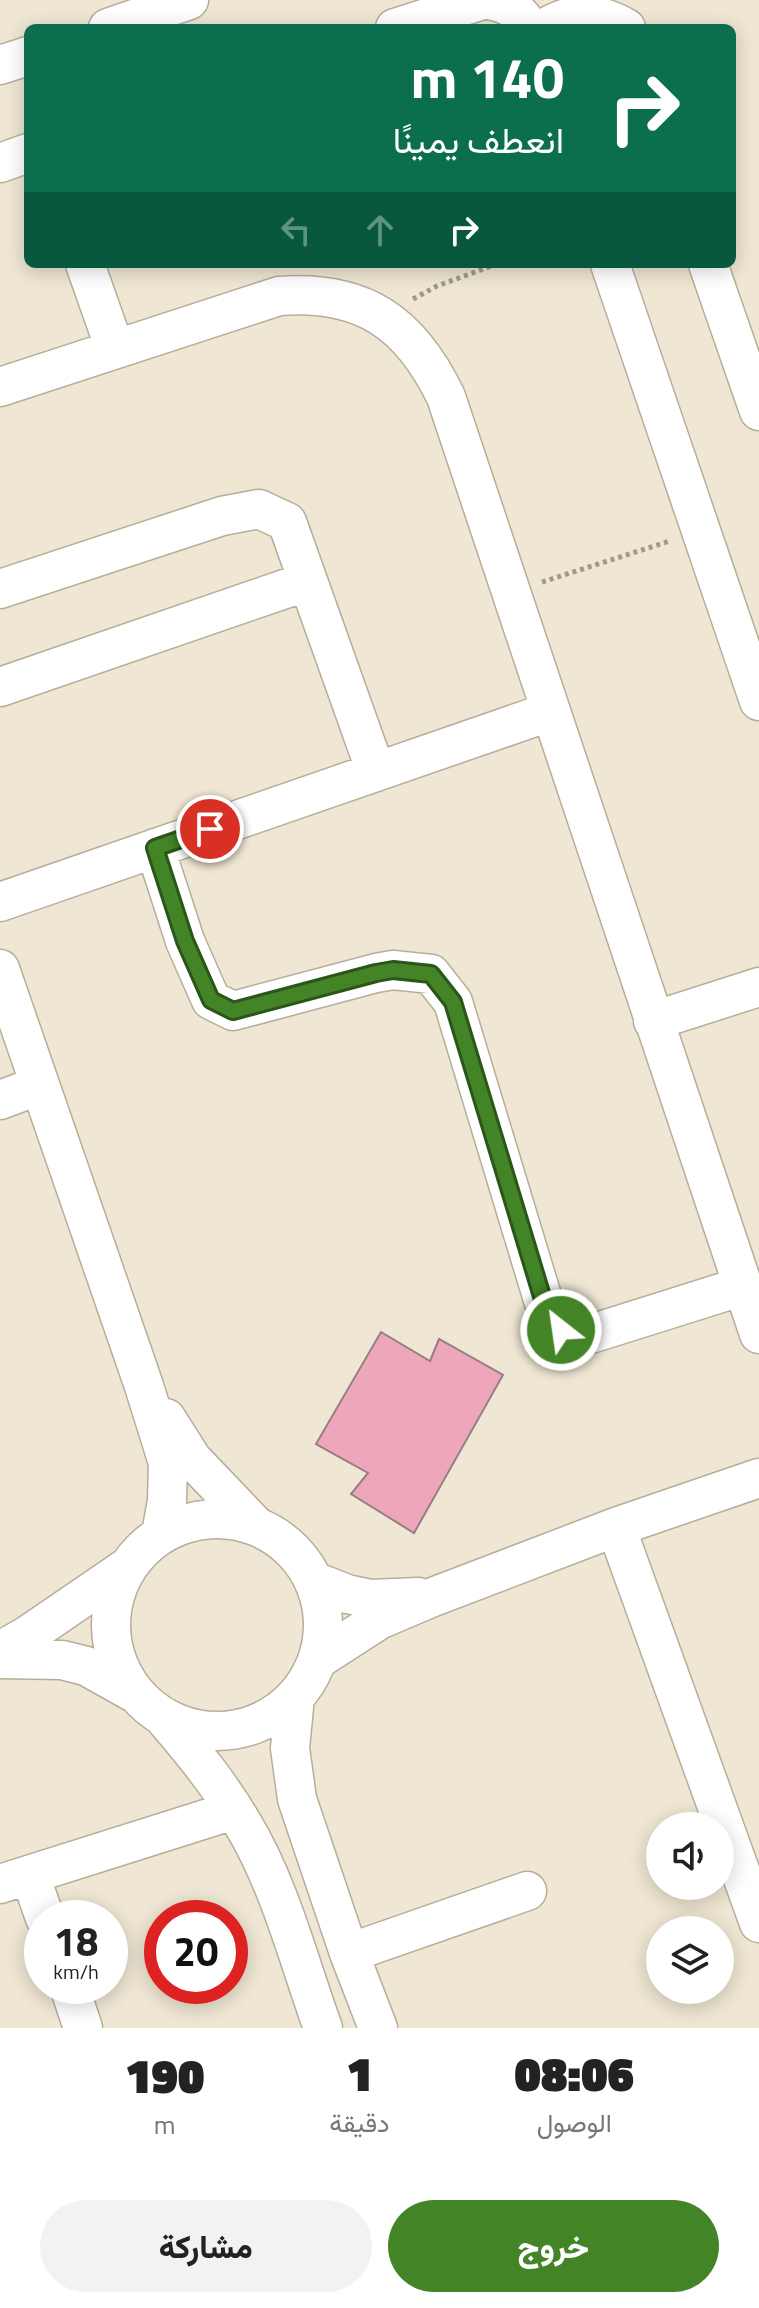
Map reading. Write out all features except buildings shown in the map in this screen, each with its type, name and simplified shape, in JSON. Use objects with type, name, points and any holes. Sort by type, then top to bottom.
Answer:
[{"type":"street","points":[[120,24],[189,0]]},
{"type":"street","points":[[404,24],[443,6],[486,0],[502,2],[516,10],[526,24]]},
{"type":"street","points":[[616,0],[625,24]]},
{"type":"street","points":[[553,24],[570,16],[585,15],[619,24]]},
{"type":"street","points":[[0,65],[24,57]]},
{"type":"street","points":[[0,163],[24,154]]},
{"type":"street","points":[[86,268],[115,349]]},
{"type":"street","points":[[611,268],[759,701]]},
{"type":"street","points":[[709,268],[759,411]]},
{"type":"street","points":[[0,387],[279,296],[309,294],[361,304],[384,316],[402,331],[426,360],[446,397],[759,1334]]},
{"type":"street","points":[[0,589],[222,516],[259,509],[287,522],[376,772]]},
{"type":"street","points":[[0,687],[308,581]]},
{"type":"street","points":[[0,902],[549,712]]},
{"type":"street","points":[[155,848],[185,941],[211,1000],[233,1011],[376,973],[393,970],[431,974],[453,1002],[544,1303],[561,1330],[584,1336],[743,1286]]},
{"type":"street","points":[[0,969],[168,1463],[167,1501],[161,1534]]},
{"type":"street","points":[[653,1021],[759,987]]},
{"type":"street","points":[[0,1100],[40,1085]]},
{"type":"street","points":[[144,1386],[192,1459],[256,1526]]},
{"type":"street","points":[[317,1660],[379,1620],[433,1597],[616,1527],[759,1478]]},
{"type":"street","points":[[0,1651],[126,1568],[142,1549],[161,1534],[192,1521],[224,1518],[256,1526],[280,1539],[299,1558],[314,1581],[321,1607],[323,1634],[317,1660],[306,1682],[295,1697],[269,1717],[245,1727],[218,1731],[192,1728],[86,1666],[62,1660],[0,1659]]},
{"type":"street","points":[[616,1527],[759,1923]]},
{"type":"street","points":[[126,1568],[116,1591],[111,1615],[112,1641],[119,1665],[148,1704],[201,1761],[234,1810],[265,1867],[323,2028]]},
{"type":"street","points":[[314,1581],[347,1594],[371,1599],[433,1597]]},
{"type":"street","points":[[295,1697],[290,1748],[297,1799],[378,2028]]},
{"type":"street","points":[[31,1900],[15,1879],[234,1810]]},
{"type":"street","points":[[349,1953],[527,1891]]},
{"type":"street","points":[[75,2004],[83,2028]]},
{"type":"path","points":[[384,316],[437,286],[486,268]]},
{"type":"path","points":[[510,592],[701,531]]},
{"type":"route","points":[[210,829],[155,848],[185,941],[211,1000],[233,1011],[393,970],[431,974],[453,1002],[544,1303],[561,1330]]}]
